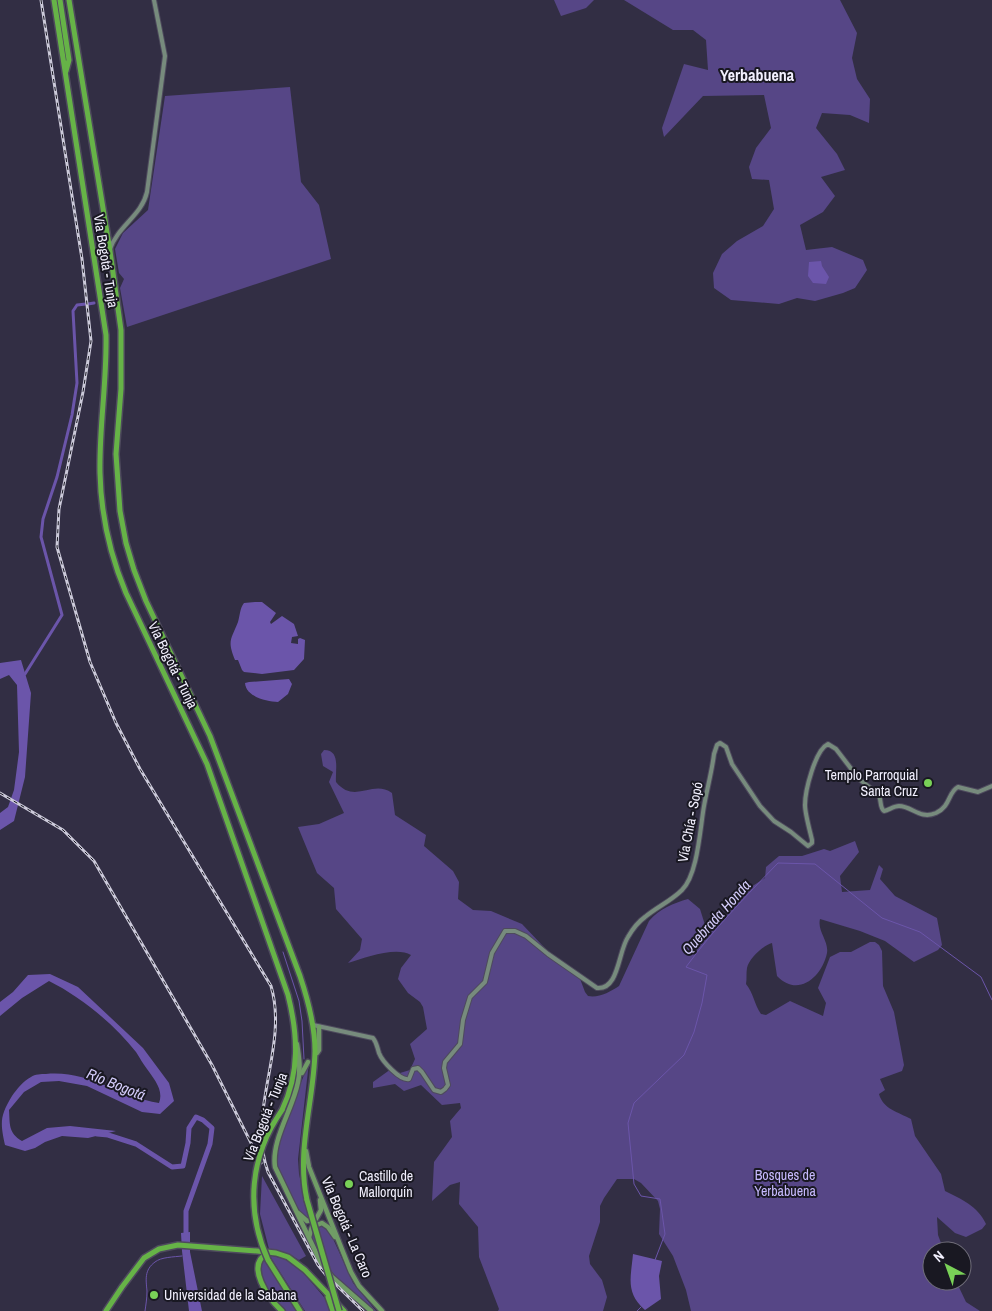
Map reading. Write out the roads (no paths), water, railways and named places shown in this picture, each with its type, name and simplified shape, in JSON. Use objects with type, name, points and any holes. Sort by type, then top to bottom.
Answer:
[{"type":"highway","name":"Vía Bogotá - Tunja","points":[[54,0],[106,335],[106,385],[100,471],[108,540],[126,593],[207,764],[282,974],[294,1019],[297,1054],[295,1073],[290,1092],[282,1110],[262,1145],[253,1183],[253,1206],[255,1222],[268,1260],[299,1309]]},
{"type":"highway","points":[[60,0],[69,60],[66,74]]},
{"type":"highway","name":"Vía Bogotá - Tunja","points":[[70,0],[121,330],[121,389],[116,454],[118,497],[126,543],[146,601],[210,736],[300,976],[316,1026],[314,1062],[304,1145],[303,1178],[307,1200],[339,1311]]},
{"type":"highway","points":[[106,1311],[144,1258],[164,1247],[178,1245],[271,1252],[288,1256],[344,1311]]},
{"type":"highway","points":[[271,1252],[258,1262],[257,1271],[272,1298],[282,1311]]},
{"type":"highway","points":[[327,1295],[333,1311]]},
{"type":"main road","points":[[316,1026],[319,1050],[317,1053]]},
{"type":"main road","name":"Vía Bogotá - La Caro","points":[[296,1035],[300,1065],[298,1085],[275,1151],[275,1167],[321,1263],[332,1277],[371,1311]]},
{"type":"main road","points":[[298,1085],[303,1069],[308,1062]]},
{"type":"main road","name":"Vía Bogotá - La Caro","points":[[304,1145],[309,1167],[355,1280],[382,1311]]},
{"type":"main road","points":[[285,1190],[301,1217],[311,1221],[316,1219],[321,1210],[318,1188]]},
{"type":"main road","points":[[313,1248],[310,1230],[318,1224],[328,1227],[339,1243]]},
{"type":"street","points":[[110,251],[115,236],[144,203],[147,192],[164,56],[154,0]]},
{"type":"street","name":"Vía Chía - Sopó","points":[[316,1026],[373,1038],[382,1059],[401,1078],[409,1079],[413,1069],[418,1068],[430,1086],[434,1090],[441,1092],[448,1085],[444,1068],[445,1062],[460,1044],[463,1020],[470,997],[485,982],[492,953],[506,931],[515,931],[526,936],[548,954],[597,988],[604,989],[610,985],[628,936],[646,916],[684,888],[688,880],[696,855],[717,745],[720,744],[726,747],[732,764],[760,806],[774,821],[808,846],[812,843],[812,840],[805,805],[806,792],[818,754],[822,747],[828,744],[836,749],[859,779],[878,794],[884,811],[900,806],[919,814],[930,815],[945,807],[949,802],[952,792],[958,787],[978,792],[992,786]]},
{"type":"waterway","points":[[88,304],[94,303]]},
{"type":"waterway","points":[[25,674],[62,615],[41,537],[43,519],[57,477],[72,415],[77,383],[73,311],[77,305],[86,304]]},
{"type":"waterway","name":"Quebrada Honda","points":[[655,1260],[665,1234],[660,1199],[641,1196],[634,1184],[628,1123],[634,1103],[684,1055],[694,1032],[707,975],[686,967],[718,927],[778,863],[815,864],[882,918],[920,932],[981,977],[992,1000]]},
{"type":"waterway","points":[[283,952],[299,1001],[304,1059]]},
{"type":"waterway","name":"Río Bogotá","points":[[97,1134],[108,1135],[136,1144],[172,1167],[183,1166],[189,1128],[196,1117],[212,1128],[210,1144],[186,1211],[186,1239]]},
{"type":"waterway","points":[[145,1311],[147,1294],[146,1275],[151,1265],[161,1259],[182,1256]]},
{"type":"waterway","name":"Quebrada Honda","points":[[637,1311],[641,1307]]},
{"type":"railway","points":[[41,0],[82,259],[91,341],[83,392],[59,509],[57,547],[90,662],[116,723],[140,769],[271,986],[275,1009],[275,1032],[262,1126],[263,1149],[268,1172],[318,1265],[363,1311]]},
{"type":"railway","points":[[0,793],[63,830],[94,861],[212,1065],[261,1163]]},
{"type":"place","name":"Templo Parroquial Santa Cruz","points":[[928,783]]},
{"type":"place","name":"Castillo de Mallorquín","points":[[349,1184]]},
{"type":"place","name":"Universidad de la Sabana","points":[[154,1295]]},
{"type":"district","name":"Yerbabuena","points":[[757,75]]},
{"type":"park label","name":"Bosques de Yerbabuena","points":[[785,1184]]}]
